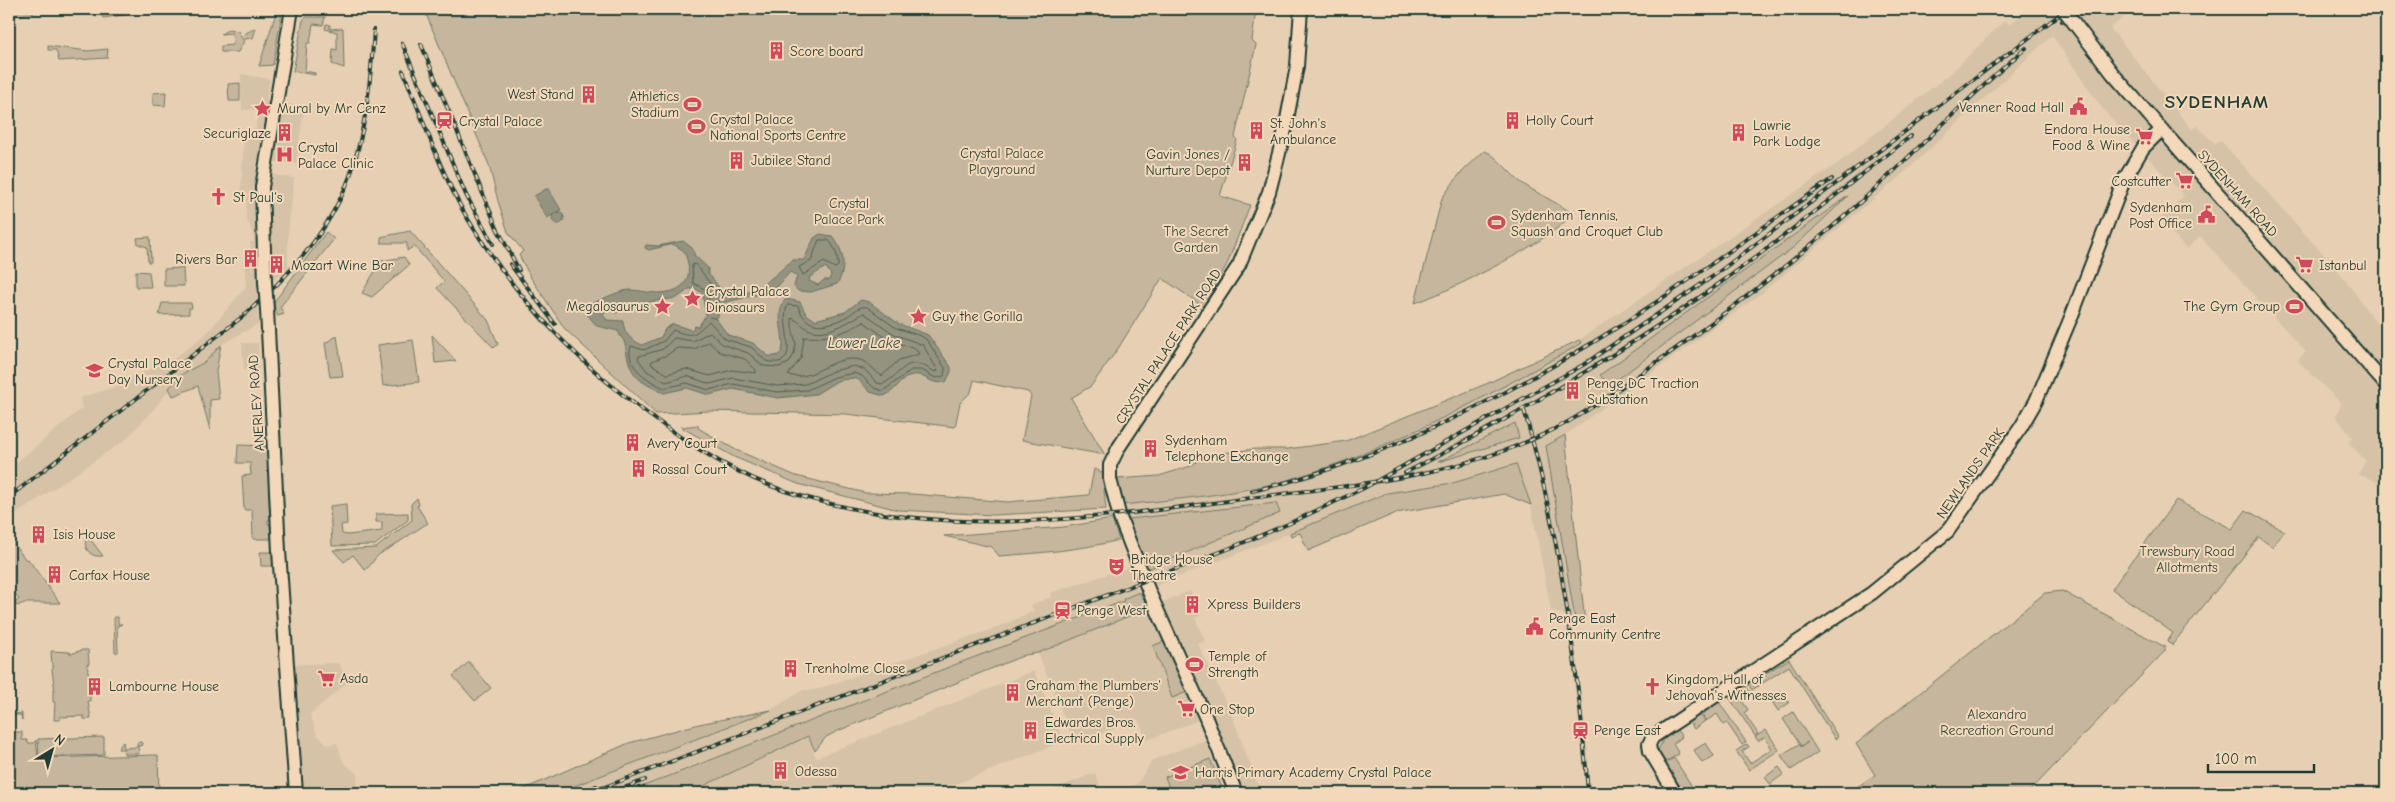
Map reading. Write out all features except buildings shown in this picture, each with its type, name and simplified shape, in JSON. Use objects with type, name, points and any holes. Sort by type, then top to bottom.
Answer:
[{"type":"main road","name":"CRYSTAL PALACE PARK ROAD","points":[[1236,793],[1206,716],[1150,594],[1120,518],[1110,486],[1110,465],[1119,447],[1186,347],[1243,256],[1269,192],[1285,130],[1297,66],[1301,9]]},
{"type":"main road","name":"ANERLEY ROAD","points":[[292,11],[262,186],[279,551],[296,793]]},
{"type":"main road","name":"SYDENHAM ROAD","points":[[2067,14],[2108,68],[2161,130],[2386,386]]},
{"type":"main road","name":"NEWLANDS PARK","points":[[1675,793],[1650,751],[1649,744],[1660,731],[1872,593],[1948,531],[2021,427],[2036,401],[2072,316],[2124,180],[2143,148],[2161,130]]},
{"type":"shaded area","points":[[2022,9],[2053,9],[2066,25],[2078,16],[2072,9],[2119,9],[2125,16],[2110,28],[2192,130],[2197,126],[2215,144],[2220,140],[2342,275],[2376,323],[2386,318],[2386,485],[2358,474],[2366,461],[2348,442],[2352,437],[2336,417],[2341,403],[2297,360],[2306,352],[2200,236],[2187,249],[2159,220],[2184,196],[2102,108],[2052,35],[1904,173],[1758,296],[1547,446],[1575,619],[1551,610],[1531,505],[1516,464],[1453,483],[1387,493],[1155,586],[1148,569],[1279,513],[1276,503],[1129,519],[1123,505],[1205,496],[1284,481],[1582,342],[1579,340],[1841,161],[1952,72],[2005,20],[2010,25],[2024,12]]},
{"type":"shaded area","points":[[241,74],[270,79],[266,100],[304,107],[296,164],[257,160],[256,173],[294,178],[288,232],[288,267],[273,281],[257,282],[258,324],[224,343],[205,362],[182,374],[149,415],[125,440],[9,519],[9,469],[82,408],[80,398],[117,386],[131,377],[174,359],[206,334],[246,287],[244,254],[251,252],[250,242],[254,242],[253,233],[246,217],[247,195],[241,193],[244,136],[255,136],[258,109],[242,110]]},
{"type":"shaded area","points":[[242,343],[258,343],[259,369],[244,370]]},
{"type":"shaded area","points":[[1130,567],[1139,592],[1131,595],[1125,601],[967,660],[626,793],[556,793],[771,710],[803,690],[815,690],[996,628],[1034,611],[1031,605],[1051,597],[1050,593]]},
{"type":"shaded area","points":[[1190,591],[1201,615],[1195,618],[1205,641],[1198,644],[1232,716],[1259,788],[1249,793],[1236,793],[1209,716],[1147,740],[1138,719],[1075,744],[1038,653]]},
{"type":"shaded area","points":[[338,663],[349,681],[310,714],[317,735],[328,745],[337,743],[343,762],[357,774],[358,793],[296,793],[288,665]]},
{"type":"shaded area","points":[[1034,671],[1064,741],[933,793],[689,793],[808,736],[816,758]]},
{"type":"shaded area","name":"Harris Primary Academy Crystal Palace","points":[[1205,740],[1226,793],[1107,793],[1137,784],[1153,760]]},
{"type":"shaded area","points":[[1095,773],[1103,793],[1043,793]]},
{"type":"green space","points":[[9,9],[34,9],[34,13],[9,17]]},
{"type":"green space","points":[[99,9],[138,9],[138,13],[103,18]]},
{"type":"green space","points":[[279,9],[282,12],[273,65],[259,66],[276,13],[265,10]]},
{"type":"green space","name":"Crystal Palace Park","points":[[424,9],[1256,9],[1252,41],[1256,45],[1235,137],[1237,140],[1220,196],[1250,205],[1228,262],[1204,307],[1162,278],[1117,350],[1091,386],[1071,398],[1105,455],[1022,440],[1031,396],[1028,392],[974,380],[971,392],[960,403],[955,427],[846,414],[709,411],[656,414],[565,329],[531,278],[519,255],[523,251],[508,232],[489,165]]},
{"type":"green space","points":[[306,17],[325,17],[323,25],[313,24],[310,43],[307,43],[305,71],[315,73],[315,75],[293,71],[303,20]]},
{"type":"green space","points":[[326,24],[330,25],[330,29],[343,28],[344,68],[332,64],[333,49],[337,50],[337,32],[325,29]]},
{"type":"green space","points":[[256,28],[253,38],[245,39],[244,34]]},
{"type":"green space","points":[[229,29],[238,31],[244,41],[238,52],[221,52],[221,46],[233,45],[232,33],[221,34]]},
{"type":"green space","points":[[48,46],[88,51],[108,49],[107,58],[59,61],[56,50],[48,50]]},
{"type":"green space","points":[[240,83],[240,101],[229,101],[228,84]]},
{"type":"green space","points":[[166,92],[165,106],[153,105],[153,93]]},
{"type":"green space","name":"Sydenham Tennis, Squash and Croquet Club","points":[[1484,151],[1497,159],[1519,181],[1572,214],[1544,238],[1522,251],[1474,277],[1415,303],[1442,198],[1459,175]]},
{"type":"green space","points":[[1848,196],[1794,247],[1609,386],[1600,375]]},
{"type":"green space","points":[[410,231],[488,320],[498,344],[494,348],[437,288],[444,281],[414,246],[407,251],[407,243],[381,243],[381,237]]},
{"type":"green space","points":[[326,232],[334,239],[280,307],[284,314],[278,316],[275,311],[274,302]]},
{"type":"green space","points":[[150,237],[151,262],[148,262],[147,247],[138,244],[137,238]]},
{"type":"green space","points":[[404,257],[409,265],[372,297],[362,293],[381,261]]},
{"type":"green space","points":[[183,268],[184,286],[164,286],[164,269]]},
{"type":"green space","points":[[136,271],[149,272],[151,287],[136,287]]},
{"type":"green space","points":[[162,303],[191,303],[192,308],[189,308],[189,314],[159,315]]},
{"type":"green space","points":[[432,335],[456,361],[435,363]]},
{"type":"green space","points":[[337,336],[343,376],[330,377],[325,343]]},
{"type":"green space","points":[[413,340],[419,382],[383,386],[378,345]]},
{"type":"green space","points":[[1579,340],[1582,343],[1437,421],[1361,455],[1323,469],[1264,486],[1204,496],[1123,505],[1118,494],[1117,479],[1159,476],[1191,466],[1200,459],[1222,453],[1255,449],[1288,449],[1346,441],[1486,384]]},
{"type":"green space","points":[[221,345],[216,371],[219,399],[210,400],[210,430],[198,386],[173,396],[169,388],[182,374],[205,362]]},
{"type":"green space","points":[[1515,423],[1519,438],[1438,462]]},
{"type":"green space","points":[[698,425],[698,428],[736,450],[796,476],[866,493],[912,494],[1008,502],[1089,495],[1094,469],[1102,472],[1106,509],[994,515],[898,510],[798,484],[734,457],[681,427]]},
{"type":"green space","points":[[1565,435],[1585,623],[1575,619],[1546,446]]},
{"type":"green space","points":[[238,445],[267,446],[270,520],[268,520],[268,524],[270,524],[271,539],[253,539],[252,510],[244,510],[242,476],[251,475],[250,463],[237,463]]},
{"type":"green space","points":[[1516,464],[1531,505],[1504,494],[1396,513],[1308,551],[1300,533],[1291,536],[1290,533],[1387,493],[1453,483]]},
{"type":"green space","points":[[417,498],[419,505],[417,506],[428,523],[380,554],[365,570],[353,555],[344,562],[333,550],[376,548],[412,520],[411,504]]},
{"type":"green space","name":"Trewsbury Road Allotments","points":[[2176,500],[2232,529],[2246,510],[2284,531],[2272,547],[2259,537],[2172,645],[2167,642],[2173,633],[2112,589]]},
{"type":"green space","points":[[1276,503],[1280,513],[1148,569],[1134,546],[1129,519]]},
{"type":"green space","points":[[346,504],[347,524],[341,525],[342,534],[382,531],[382,522],[376,522],[376,514],[408,513],[408,520],[375,545],[332,546],[330,506]]},
{"type":"green space","points":[[1112,519],[1119,540],[1075,549],[999,556],[992,547],[944,536],[1064,527]]},
{"type":"green space","points":[[87,535],[103,556],[94,555],[88,551],[85,544]]},
{"type":"green space","points":[[10,539],[26,560],[28,559],[60,603],[24,603],[17,606],[15,603],[19,599],[9,585]]},
{"type":"green space","points":[[260,552],[276,552],[277,566],[261,566]]},
{"type":"green space","name":"Alexandra Recreation Ground","points":[[2062,591],[2165,647],[2165,651],[2028,793],[1848,793],[1875,775],[1856,744],[2045,593]]},
{"type":"green space","points":[[1139,592],[1149,608],[1038,653],[1025,655],[840,730],[826,737],[815,751],[808,736],[689,793],[626,793],[1124,601],[1123,599]]},
{"type":"green space","points":[[114,617],[118,617],[118,624],[122,624],[117,626],[118,652],[115,652]]},
{"type":"green space","points":[[1164,641],[1187,692],[1172,698],[1153,646]]},
{"type":"green space","points":[[88,650],[89,664],[87,664],[90,701],[88,701],[91,719],[84,719],[84,716],[60,717],[60,720],[54,720],[55,702],[53,702],[53,691],[55,691],[52,670],[54,666],[52,666],[51,651],[70,652],[71,654]]},
{"type":"green space","points":[[1789,659],[1838,737],[1835,739],[1789,666],[1752,690],[1748,684]]},
{"type":"green space","points":[[469,662],[491,688],[475,701],[453,676]]},
{"type":"green space","points":[[1746,686],[1750,692],[1741,699],[1748,710],[1744,713],[1758,734],[1755,736],[1729,697]]},
{"type":"green space","points":[[1781,691],[1789,703],[1778,711],[1770,698]]},
{"type":"green space","points":[[1719,702],[1746,742],[1742,745],[1727,723],[1724,725],[1717,714],[1706,721],[1701,714]]},
{"type":"green space","points":[[771,710],[556,793],[515,793],[629,743],[699,724]]},
{"type":"green space","points":[[1793,712],[1818,752],[1791,770],[1781,755],[1799,744],[1801,747],[1808,742],[1801,746],[1783,719]]},
{"type":"green space","points":[[1700,715],[1705,721],[1694,729],[1689,722]]},
{"type":"green space","points":[[1677,730],[1682,737],[1673,744],[1679,754],[1665,762],[1658,750],[1663,740]]},
{"type":"green space","points":[[1766,730],[1779,750],[1749,770],[1736,751],[1747,744],[1749,747],[1742,751],[1750,763],[1772,749],[1765,737],[1758,741],[1755,737]]},
{"type":"green space","points":[[9,732],[22,732],[22,740],[27,740],[28,743],[34,743],[36,740],[38,758],[158,755],[159,793],[9,793]]},
{"type":"green space","points":[[104,737],[104,755],[39,757],[38,739]]},
{"type":"green space","points":[[123,742],[124,748],[137,747],[137,743],[141,742],[143,745],[138,746],[139,754],[124,754],[124,749],[118,749]]},
{"type":"green space","points":[[1706,743],[1714,756],[1702,763],[1694,750]]},
{"type":"green space","points":[[1674,758],[1696,793],[1684,793],[1666,763]]},
{"type":"green space","points":[[1210,759],[1224,793],[1171,793],[1165,777]]},
{"type":"green space","points":[[1779,767],[1784,774],[1770,784],[1765,777]]},
{"type":"water","points":[[548,188],[561,210],[547,218],[534,196]]},
{"type":"water","points":[[556,212],[560,212],[564,218],[560,224],[556,224],[552,220],[552,216]]},
{"type":"water","name":"Lower Lake","points":[[820,234],[832,236],[839,247],[843,266],[837,284],[811,292],[798,291],[794,286],[797,276],[790,272],[777,287],[765,293],[726,302],[722,305],[717,318],[709,317],[716,319],[728,335],[753,343],[768,356],[777,355],[782,351],[780,316],[781,306],[786,299],[800,302],[806,314],[815,320],[845,312],[861,300],[869,302],[899,324],[928,335],[951,367],[951,372],[946,382],[935,382],[920,375],[912,375],[884,396],[870,392],[859,380],[853,378],[837,381],[816,394],[778,398],[733,389],[709,395],[687,388],[664,393],[640,380],[632,370],[624,342],[618,331],[597,326],[586,313],[590,304],[620,292],[630,290],[654,293],[667,292],[681,287],[686,282],[688,269],[684,251],[673,244],[649,250],[645,248],[646,245],[658,246],[683,241],[692,248],[695,256],[708,268],[708,274],[719,287],[724,291],[734,294],[744,293],[762,285],[793,260],[804,260],[814,238]],"holes":[[[826,267],[831,275],[829,280],[824,280],[818,285],[809,281],[810,277]],[[689,289],[696,289],[702,293],[706,315],[698,327],[695,326],[691,330],[673,324],[665,329],[661,337],[642,345],[628,336],[623,321],[607,320],[603,315],[606,309],[616,313],[630,304],[637,308],[640,306],[645,308],[648,302],[677,298]]]},
{"type":"railway","points":[[589,793],[1228,549],[1288,524],[1364,488],[1583,365],[1712,277],[2067,9]]},
{"type":"railway","points":[[2062,21],[2078,9]]},
{"type":"railway","points":[[9,497],[242,317],[275,287],[305,253],[331,217],[356,158],[367,104],[374,29]]},
{"type":"railway","points":[[402,43],[466,195],[493,244]]},
{"type":"railway","points":[[421,44],[497,228],[519,270]]},
{"type":"railway","points":[[403,71],[440,163],[466,216],[482,241],[517,290],[557,335],[623,395],[680,437],[720,462],[763,483],[785,491],[840,506],[894,516],[950,521],[1005,522],[1116,515],[1400,478],[1442,469],[1525,443],[1577,417],[1602,401],[1742,300],[1817,240],[1866,197],[1985,84],[2026,48]]},
{"type":"railway","points":[[1405,473],[1524,408],[1679,312],[1766,250],[1911,136]]},
{"type":"railway","points":[[1252,491],[1304,477],[1357,459],[1463,414],[1515,387],[1565,359],[1658,301],[1832,179]]},
{"type":"railway","points":[[510,264],[555,324]]},
{"type":"railway","points":[[1524,410],[1548,504],[1566,600],[1579,697],[1588,793]]},
{"type":"railway","points":[[610,793],[645,780]]},
{"type":"railway","points":[[578,793],[596,786]]},
{"type":"place","name":"Score board","points":[[776,51]]},
{"type":"place","name":"West Stand","points":[[588,94]]},
{"type":"place","name":"Athletics Stadium","points":[[693,104]]},
{"type":"place","name":"Venner Road Hall","points":[[2078,107]]},
{"type":"place","name":"Mural by Mr Cenz","points":[[263,108]]},
{"type":"place","name":"Holly Court","points":[[1512,120]]},
{"type":"place","name":"Crystal Palace","points":[[445,121]]},
{"type":"place","name":"Crystal Palace National Sports Centre","points":[[696,127]]},
{"type":"place","name":"St. John's Ambulance","points":[[1256,131]]},
{"type":"place","name":"Securiglaze","points":[[285,133]]},
{"type":"place","name":"Lawrie Park Lodge","points":[[1739,133]]},
{"type":"place","name":"Endora House Food & Wine","points":[[2144,137]]},
{"type":"place","name":"Crystal Palace Clinic","points":[[284,155]]},
{"type":"place","name":"Jubilee Stand","points":[[737,160]]},
{"type":"place","name":"Gavin Jones / Nurture Depot","points":[[1244,162]]},
{"type":"place","name":"Costcutter","points":[[2185,181]]},
{"type":"place","name":"St Paul's","points":[[219,197]]},
{"type":"place","name":"Sydenham Post Office","points":[[2206,215]]},
{"type":"place","name":"Sydenham Tennis, Squash and Croquet Club","points":[[1497,223]]},
{"type":"place","name":"Rivers Bar","points":[[251,259]]},
{"type":"place","name":"Mozart Wine Bar","points":[[277,265]]},
{"type":"place","name":"Istanbul","points":[[2305,265]]},
{"type":"place","name":"Crystal Palace Dinosaurs","points":[[692,299]]},
{"type":"place","name":"Megalosaurus","points":[[663,306]]},
{"type":"place","name":"The Gym Group","points":[[2294,306]]},
{"type":"place","name":"Guy the Gorilla","points":[[918,316]]},
{"type":"place","name":"Crystal Palace Day Nursery","points":[[94,371]]},
{"type":"place","name":"Penge DC Traction Substation","points":[[1573,391]]},
{"type":"place","name":"Avery Court","points":[[633,443]]},
{"type":"place","name":"Sydenham Telephone Exchange","points":[[1151,448]]},
{"type":"place","name":"Rossal Court","points":[[638,469]]},
{"type":"place","name":"Isis House","points":[[39,534]]},
{"type":"place","name":"Bridge House Theatre","points":[[1117,567]]},
{"type":"place","name":"Carfax House","points":[[55,575]]},
{"type":"place","name":"Xpress Builders","points":[[1193,604]]},
{"type":"place","name":"Penge West","points":[[1063,610]]},
{"type":"place","name":"Penge East Community Centre","points":[[1535,626]]},
{"type":"place","name":"Temple of Strength","points":[[1194,664]]},
{"type":"place","name":"Trenholme Close","points":[[791,668]]},
{"type":"place","name":"Asda","points":[[326,678]]},
{"type":"place","name":"Lambourne House","points":[[95,686]]},
{"type":"place","name":"Kingdom Hall of Jehovah's Witnesses","points":[[1652,687]]},
{"type":"place","name":"Graham the Plumbers' Merchant (Penge)","points":[[1012,693]]},
{"type":"place","name":"One Stop","points":[[1186,709]]},
{"type":"place","name":"Edwardes Bros. Electrical Supply","points":[[1031,730]]},
{"type":"place","name":"Penge East","points":[[1580,730]]},
{"type":"place","name":"Odessa","points":[[781,771]]},
{"type":"place","name":"Harris Primary Academy Crystal Palace","points":[[1181,772]]},
{"type":"district","name":"SYDENHAM","points":[[2217,101]]},
{"type":"park label","name":"Crystal Palace Playground","points":[[1002,162]]},
{"type":"park label","name":"The Secret Garden","points":[[1196,240]]}]
